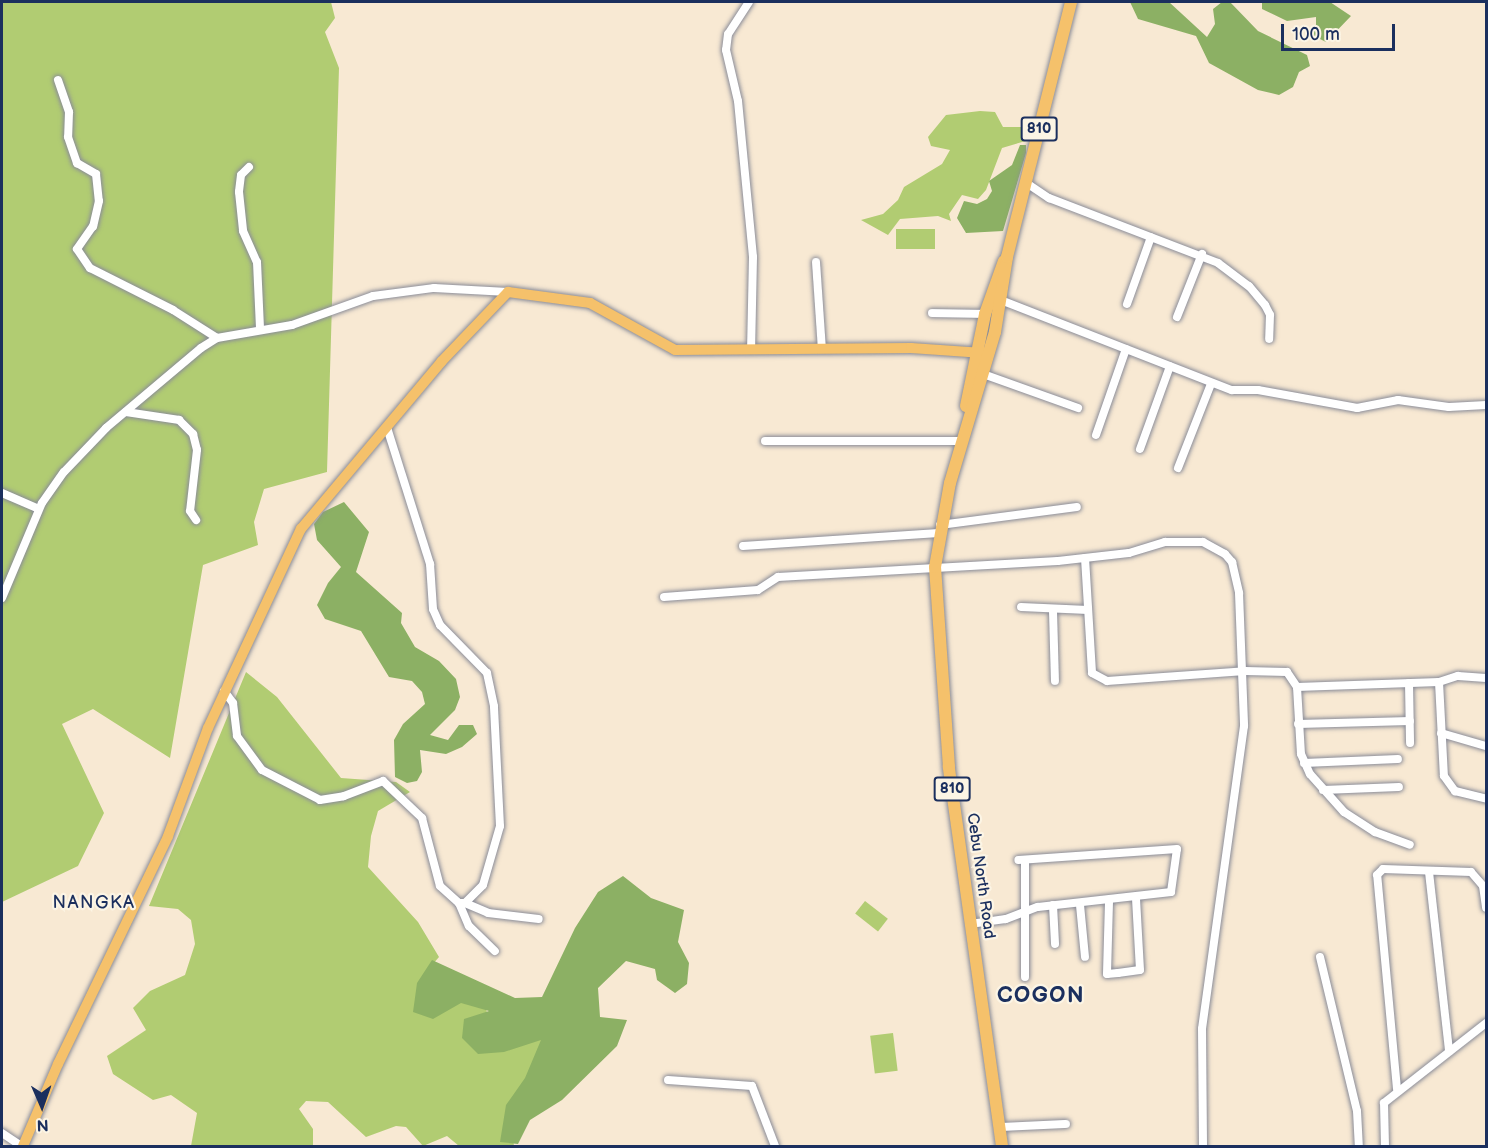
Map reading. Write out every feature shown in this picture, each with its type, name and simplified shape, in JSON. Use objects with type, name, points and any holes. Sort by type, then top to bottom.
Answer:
[{"type":"highway","name":"Cebu North Road","points":[[962,437],[989,355],[997,298],[1071,2]]},
{"type":"highway","name":"Cebu North Road","points":[[997,298],[985,314],[976,351],[962,437],[940,529],[935,567],[949,767],[1002,1146]]},
{"type":"highway","points":[[980,335],[993,339]]},
{"type":"main road","points":[[22,1146],[168,836],[225,690],[300,529],[441,362],[508,292],[590,303],[675,350],[976,351],[989,355]]},
{"type":"street","points":[[749,2],[728,34],[726,50],[738,101],[753,257],[751,349]]},
{"type":"street","points":[[58,80],[69,112],[68,137],[76,163],[96,174],[98,192],[93,226],[76,249],[90,268],[173,310],[217,338]]},
{"type":"street","points":[[249,167],[241,174],[239,192],[243,231],[257,261],[260,329]]},
{"type":"street","points":[[1025,182],[1049,198],[1202,254],[1249,286],[1265,305],[1270,315],[1269,339]]},
{"type":"street","points":[[1127,304],[1151,237]]},
{"type":"street","points":[[1177,317],[1202,254]]},
{"type":"street","points":[[816,261],[822,349]]},
{"type":"street","points":[[2,598],[39,509],[82,451],[217,338],[292,325],[373,296],[408,290],[449,287],[508,292]]},
{"type":"street","points":[[997,298],[1211,384],[1357,408],[1398,400],[1449,407],[1486,405]]},
{"type":"street","points":[[932,312],[985,314]]},
{"type":"street","points":[[1096,435],[1126,349]]},
{"type":"street","points":[[1140,449],[1170,366]]},
{"type":"street","points":[[984,374],[1078,408]]},
{"type":"street","points":[[1178,468],[1211,384]]},
{"type":"street","points":[[126,412],[179,420],[193,434],[196,450],[190,511],[196,520]]},
{"type":"street","points":[[387,428],[430,564],[433,609],[440,625],[487,673],[494,706],[500,826],[483,885],[462,903]]},
{"type":"street","points":[[765,441],[962,437]]},
{"type":"street","points":[[2,492],[39,509]]},
{"type":"street","points":[[743,546],[940,529],[1077,507]]},
{"type":"street","points":[[664,597],[758,590],[778,577],[1085,558],[1129,553],[1165,542],[1216,546],[1232,562],[1236,576],[1245,671],[1244,726],[1235,814],[1202,1029],[1203,1146]]},
{"type":"street","points":[[1085,558],[1092,673],[1098,679],[1245,671],[1287,672],[1297,687],[1298,724],[1304,763],[1323,790],[1344,812],[1375,832],[1410,845]]},
{"type":"street","points":[[1021,607],[1053,611],[1088,610]]},
{"type":"street","points":[[1053,611],[1055,681]]},
{"type":"street","points":[[1297,687],[1439,682],[1458,676],[1486,678]]},
{"type":"street","points":[[1439,682],[1444,776],[1449,785],[1486,799]]},
{"type":"street","points":[[1409,683],[1410,743]]},
{"type":"street","points":[[225,690],[237,713],[241,735],[237,736],[262,770],[320,800],[344,796],[383,781],[422,818],[433,871],[440,886],[462,903],[488,913],[539,919]]},
{"type":"street","points":[[1298,724],[1410,721]]},
{"type":"street","points":[[1441,733],[1486,746]]},
{"type":"street","points":[[1304,763],[1398,759]]},
{"type":"street","points":[[1323,790],[1399,787]]},
{"type":"street","points":[[970,924],[1006,919],[1022,912],[1053,905],[1109,902],[1171,892],[1177,849],[1021,860],[1022,912],[1025,977]]},
{"type":"street","points":[[1398,1089],[1377,875],[1383,869],[1429,872],[1464,871],[1479,876],[1486,908]]},
{"type":"street","points":[[1429,872],[1449,1051]]},
{"type":"street","points":[[1109,902],[1107,974],[1118,974],[1140,970],[1136,898]]},
{"type":"street","points":[[462,903],[469,926],[495,951]]},
{"type":"street","points":[[1053,905],[1055,944]]},
{"type":"street","points":[[1080,905],[1085,957]]},
{"type":"street","points":[[1320,957],[1356,1111],[1359,1146]]},
{"type":"street","points":[[1385,1146],[1382,1108],[1398,1089],[1486,1023]]},
{"type":"street","points":[[668,1080],[752,1086],[775,1146]]},
{"type":"street","points":[[1000,1127],[1066,1124]]},
{"type":"street","points":[[2,1133],[22,1146]]},
{"type":"green space","points":[[2,2],[331,2],[335,18],[325,32],[339,68],[327,472],[264,489],[254,522],[258,545],[203,565],[170,758],[93,709],[62,724],[104,813],[78,866],[2,902]]},
{"type":"green space","points":[[1130,2],[1169,2],[1207,37],[1215,24],[1213,9],[1222,2],[1230,2],[1258,31],[1307,55],[1310,66],[1299,72],[1293,87],[1279,95],[1258,90],[1209,63],[1196,36],[1138,19]]},
{"type":"green space","points":[[1262,2],[1330,2],[1351,16],[1326,42],[1310,34],[1316,26],[1316,17],[1287,21],[1262,9]]},
{"type":"green space","points":[[980,111],[995,112],[1003,127],[1022,127],[1029,140],[1002,148],[986,190],[978,199],[962,195],[949,214],[951,221],[938,216],[900,219],[888,235],[861,220],[883,214],[898,200],[904,187],[942,164],[950,150],[931,146],[928,137],[946,115]]},
{"type":"green space","points":[[1020,145],[1026,145],[1026,153],[1003,231],[966,233],[957,218],[964,201],[977,204],[987,199],[992,191],[989,181],[1012,165]]},
{"type":"green space","points":[[896,229],[935,229],[935,249],[896,249]]},
{"type":"green space","points":[[344,502],[369,532],[356,572],[402,613],[401,623],[415,647],[439,661],[456,679],[460,697],[455,710],[430,735],[448,740],[459,725],[473,725],[477,734],[462,747],[446,754],[420,750],[422,772],[417,781],[407,783],[395,777],[394,740],[403,724],[425,704],[422,692],[412,681],[389,677],[361,631],[325,619],[317,605],[328,583],[341,567],[317,540],[314,524],[323,512]]},
{"type":"green space","points":[[246,672],[277,697],[341,778],[396,782],[410,792],[378,811],[371,836],[368,867],[418,922],[439,957],[432,965],[456,997],[485,1000],[487,1014],[554,1039],[511,1124],[514,1146],[459,1146],[447,1136],[423,1146],[406,1127],[396,1126],[366,1137],[328,1102],[306,1101],[299,1109],[313,1129],[313,1146],[191,1146],[197,1113],[171,1095],[153,1100],[113,1074],[107,1056],[146,1030],[133,1008],[150,991],[185,975],[195,944],[191,920],[178,909],[149,906]]},
{"type":"green space","points":[[623,876],[651,898],[684,910],[678,942],[689,963],[687,984],[675,993],[657,980],[655,969],[626,961],[598,988],[600,1017],[627,1020],[617,1046],[562,1100],[530,1120],[518,1144],[500,1142],[506,1105],[525,1078],[541,1040],[504,1052],[478,1054],[462,1038],[464,1019],[489,1011],[461,1003],[433,1019],[413,1012],[417,983],[432,960],[515,998],[542,997],[575,928],[598,892]]},
{"type":"green space","points":[[865,901],[888,919],[878,931],[855,914]]},
{"type":"green space","points":[[893,1033],[898,1071],[875,1074],[870,1036]]},
{"type":"district","name":"NANGKA","points":[[94,903]]},
{"type":"district","name":"COGON","points":[[1041,996]]}]
